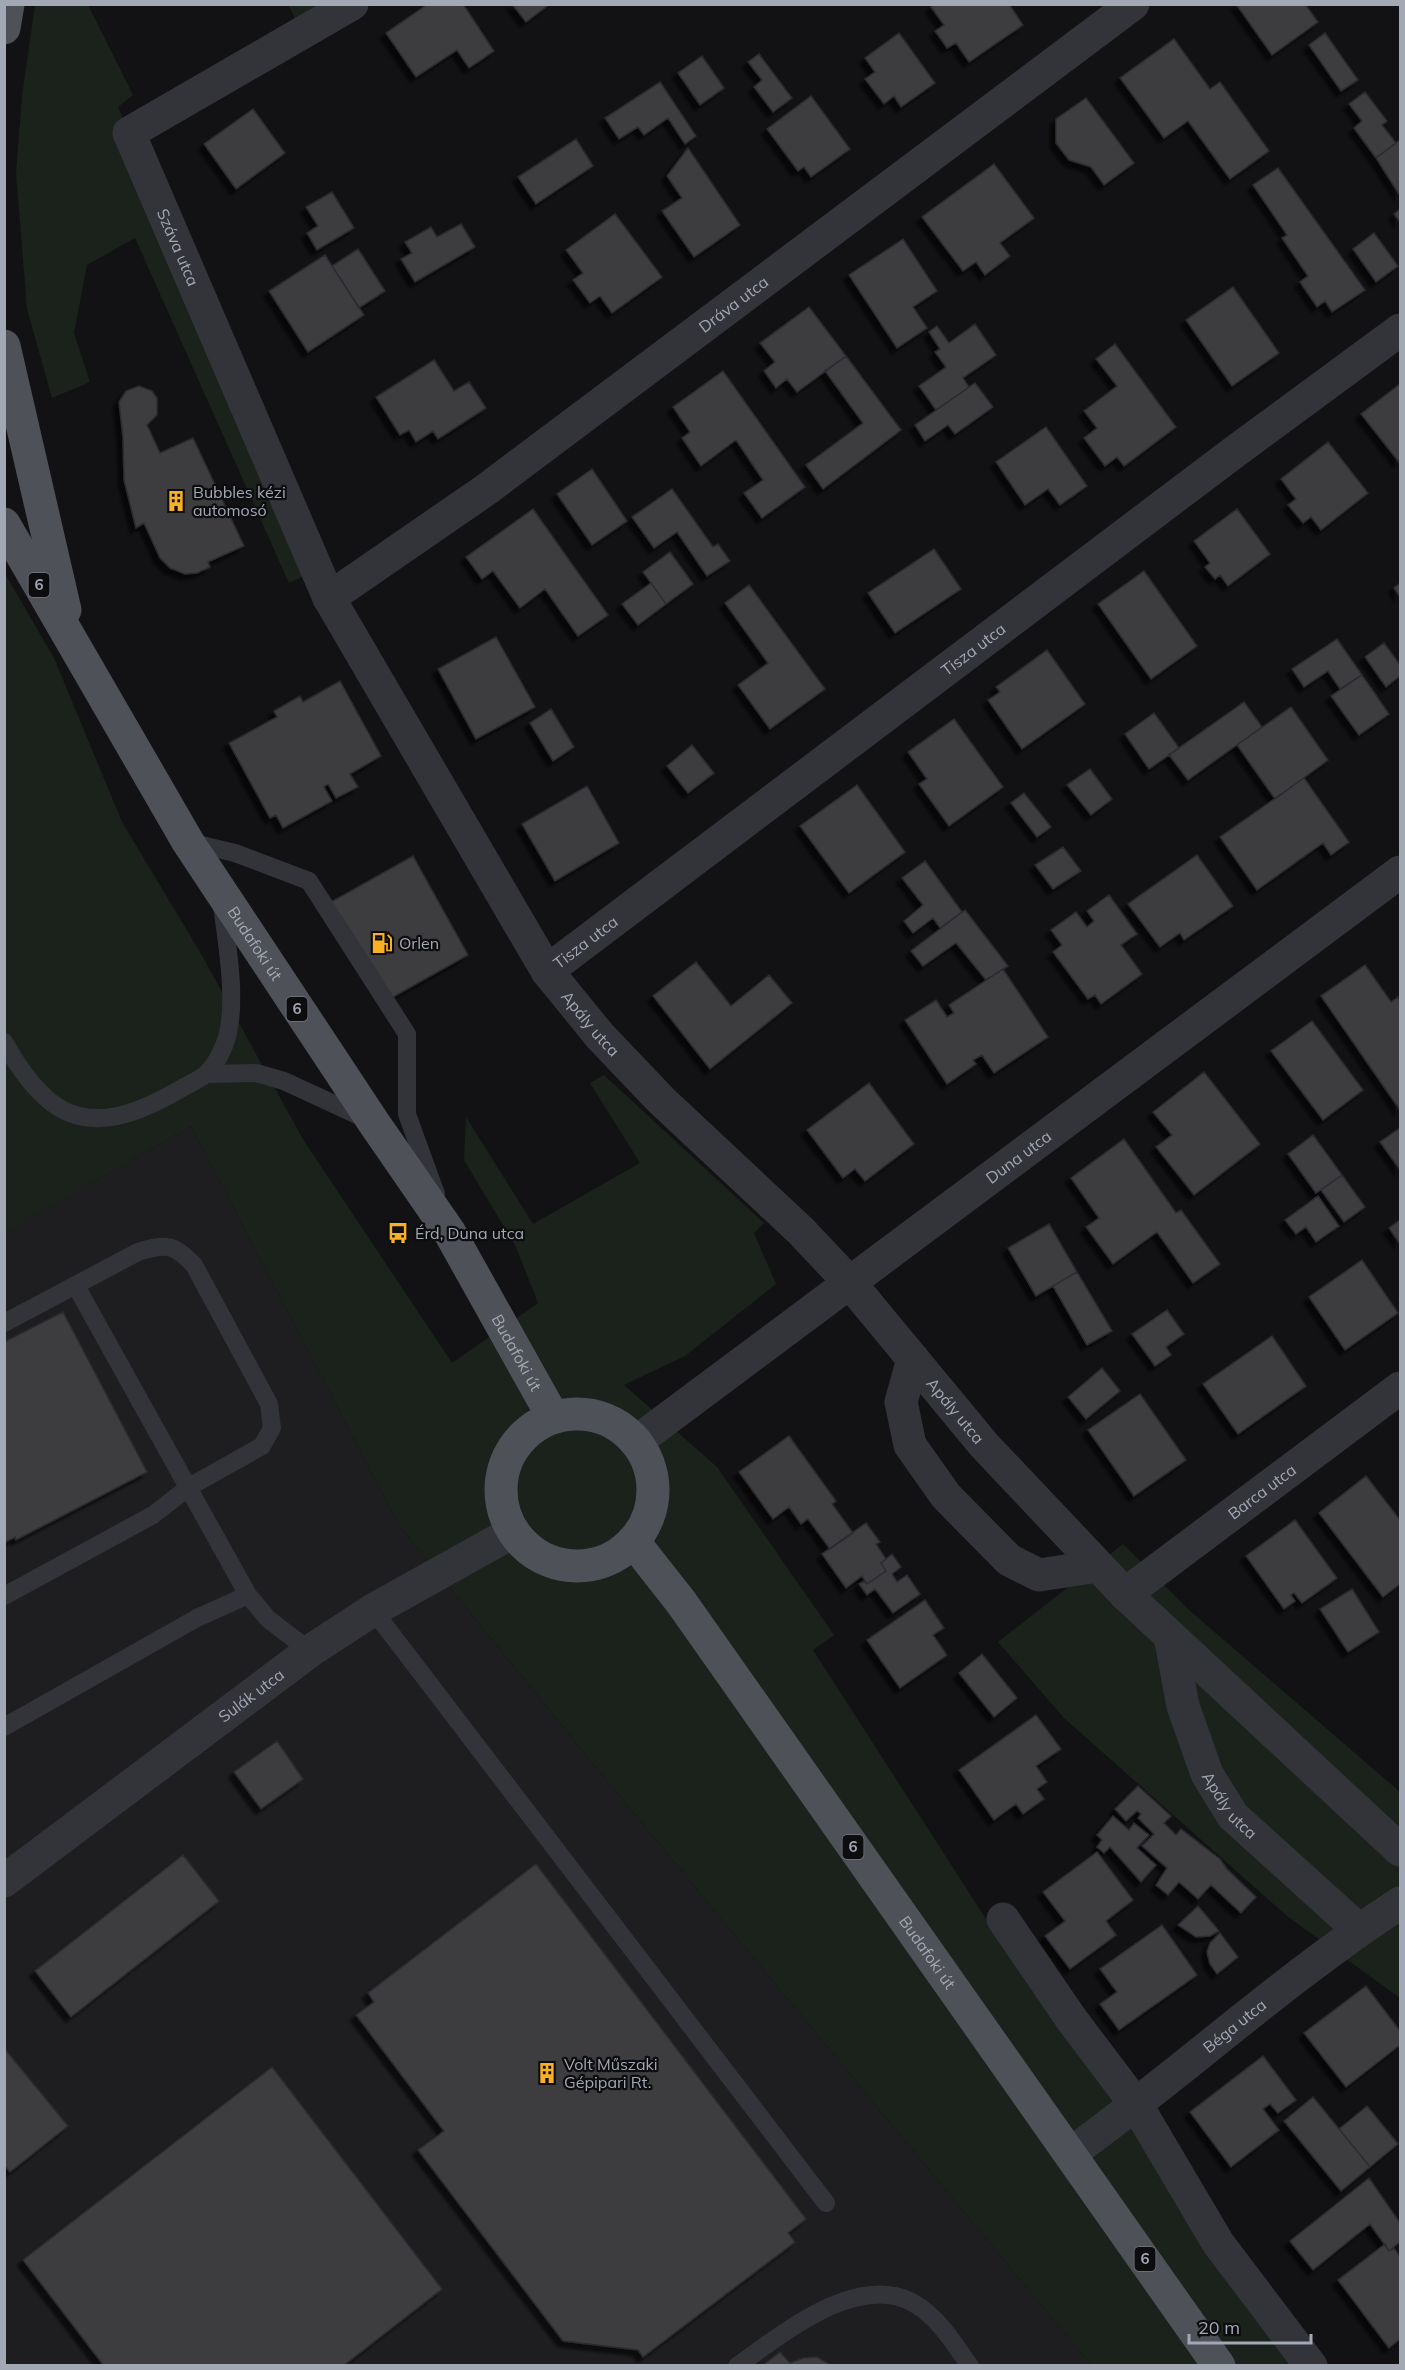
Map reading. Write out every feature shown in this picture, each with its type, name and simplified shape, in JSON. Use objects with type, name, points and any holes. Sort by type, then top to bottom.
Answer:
[{"type":"main road","points":[[4,28],[8,4]]},
{"type":"main road","points":[[4,346],[74,647]]},
{"type":"main road","name":"Budafoki út","points":[[4,524],[188,842],[374,1123],[450,1233],[553,1417]]},
{"type":"main road","points":[[574,1413],[599,1416],[619,1426],[636,1442],[650,1467],[653,1492],[649,1519],[633,1541],[616,1554],[594,1565],[572,1566],[549,1561],[530,1551],[513,1532],[504,1511],[500,1488],[504,1467],[515,1444],[533,1428],[553,1417],[574,1413]]},
{"type":"main road","name":"Budafoki út","points":[[633,1541],[681,1602],[1219,2366]]},
{"type":"street","name":"Száva utca","points":[[329,598],[129,133],[352,4]]},
{"type":"street","name":"Dráva utca","points":[[329,598],[487,489],[1133,4]]},
{"type":"street","name":"Tisza utca","points":[[547,971],[1233,453],[1401,330]]},
{"type":"street","name":"Apály utca","points":[[329,598],[547,971],[600,1036],[661,1100],[801,1231],[850,1283],[984,1445],[1125,1594],[1401,1850]]},
{"type":"street","name":"Duna utca","points":[[636,1442],[1401,872]]},
{"type":"street","name":"Apály utca","points":[[913,1359],[901,1402],[910,1445],[946,1496],[1009,1560],[1039,1575],[1098,1566]]},
{"type":"street","name":"Barca utca","points":[[1125,1594],[1401,1388]]},
{"type":"street","name":"Sulák utca","points":[[4,1881],[310,1651],[373,1610],[513,1532]]},
{"type":"street","name":"Apály utca","points":[[1170,1636],[1183,1706],[1207,1774],[1233,1816],[1359,1930]]},
{"type":"street","name":"Béga utca","points":[[1071,2153],[1137,2106],[1287,1984],[1359,1930],[1401,1903]]},
{"type":"street","points":[[1003,1919],[1072,2020],[1137,2106],[1218,2243],[1311,2366]]},
{"type":"lane","points":[[188,842],[235,854],[309,881],[407,1034],[407,1114],[450,1233]]},
{"type":"lane","points":[[4,1042],[13,1058],[39,1091],[64,1111],[94,1119],[125,1115],[169,1096],[207,1074],[225,1044],[229,1025],[231,992],[229,958],[221,894]]},
{"type":"lane","points":[[207,1074],[256,1073],[284,1081],[374,1123]]},
{"type":"lane","points":[[4,1323],[138,1252],[158,1245],[180,1250],[194,1264],[269,1404],[272,1428],[262,1446],[189,1487],[153,1515],[4,1596]]},
{"type":"lane","points":[[76,1286],[248,1594],[268,1619],[310,1651]]},
{"type":"lane","points":[[4,1727],[197,1617],[248,1594]]},
{"type":"lane","points":[[373,1610],[826,2203]]},
{"type":"lane","points":[[737,2366],[803,2319],[848,2299],[886,2294],[914,2303],[934,2318],[970,2366]]},
{"type":"shaded area","points":[[35,5],[88,5],[133,95],[118,107],[317,570],[289,583],[135,238],[87,265],[74,333],[90,382],[52,398],[27,309],[16,173],[22,96]]},
{"type":"shaded area","points":[[288,5],[352,5],[303,33]]},
{"type":"shaded area","points":[[4,572],[54,658],[122,822],[200,952],[304,1141],[452,1363],[538,1303],[516,1247],[464,1160],[466,1117],[533,1224],[640,1163],[590,1083],[604,1075],[764,1223],[754,1233],[776,1284],[685,1356],[624,1385],[717,1467],[834,1635],[813,1650],[1033,1992],[1113,2098],[1302,2365],[1091,2365],[595,1766],[399,1525],[191,1126],[5,1232]]},
{"type":"shaded area","points":[[191,1126],[399,1525],[595,1766],[1091,2365],[5,2365],[4,1232]]},
{"type":"shaded area","points":[[1123,1544],[1189,1610],[1400,1792],[1400,1998],[1287,1916],[1064,1718],[998,1642]]},
{"type":"building","points":[[428,4],[463,4],[494,51],[469,68],[457,50],[416,77],[386,33]]},
{"type":"building","points":[[512,4],[550,4],[526,22]]},
{"type":"building","points":[[934,4],[1009,4],[1023,25],[969,62],[956,43],[947,48],[935,31],[944,25],[931,7]]},
{"type":"building","points":[[1236,4],[1305,4],[1318,22],[1272,55]]},
{"type":"building","points":[[899,33],[935,83],[901,107],[894,96],[884,104],[865,79],[875,72],[865,58]]},
{"type":"building","points":[[1325,33],[1358,80],[1341,91],[1309,45]]},
{"type":"building","points":[[1174,39],[1210,89],[1220,82],[1269,151],[1230,179],[1188,121],[1164,138],[1120,78]]},
{"type":"building","points":[[759,54],[792,98],[773,112],[754,87],[762,80],[748,62]]},
{"type":"building","points":[[702,56],[724,88],[700,105],[678,73]]},
{"type":"building","points":[[660,82],[696,136],[685,144],[668,118],[644,135],[638,127],[619,139],[605,118]]},
{"type":"building","points":[[1365,92],[1387,121],[1382,125],[1396,143],[1376,158],[1354,128],[1362,121],[1349,104]]},
{"type":"building","points":[[811,96],[850,149],[811,177],[804,167],[798,171],[767,129]]},
{"type":"building","points":[[1086,98],[1134,163],[1104,185],[1091,167],[1069,160],[1056,143],[1056,119]]},
{"type":"building","points":[[253,109],[285,153],[236,189],[204,144]]},
{"type":"building","points":[[576,139],[593,166],[536,204],[518,177]]},
{"type":"building","points":[[1400,140],[1400,196],[1376,158]]},
{"type":"building","points":[[688,148],[740,225],[694,257],[662,211],[682,198],[667,176]]},
{"type":"building","points":[[994,164],[1034,218],[1000,243],[1010,256],[985,275],[976,262],[963,271],[922,217]]},
{"type":"building","points":[[1278,168],[1365,290],[1332,312],[1325,301],[1317,307],[1300,282],[1308,276],[1282,238],[1287,235],[1253,185]]},
{"type":"building","points":[[332,192],[354,228],[317,250],[307,233],[318,226],[306,207]]},
{"type":"building","points":[[1400,209],[1400,222],[1394,214]]},
{"type":"building","points":[[615,214],[662,277],[612,313],[600,296],[590,303],[573,280],[583,273],[566,250]]},
{"type":"building","points":[[461,224],[475,247],[415,282],[401,259],[412,253],[405,242],[431,227],[437,237]]},
{"type":"building","points":[[1374,233],[1398,266],[1376,282],[1353,249]]},
{"type":"building","points":[[903,239],[937,291],[913,307],[927,328],[897,348],[849,275]]},
{"type":"building","points":[[358,249],[385,291],[359,308],[332,266]]},
{"type":"building","points":[[325,255],[364,315],[308,352],[269,291]]},
{"type":"building","points":[[1233,287],[1279,353],[1232,386],[1186,320]]},
{"type":"building","points":[[809,307],[846,356],[797,392],[787,379],[776,388],[764,371],[775,362],[760,343]]},
{"type":"building","points":[[975,324],[996,355],[963,378],[969,387],[936,410],[919,386],[946,367],[935,352],[940,349],[929,332],[937,326],[949,343]]},
{"type":"building","points":[[1115,344],[1176,427],[1124,466],[1117,457],[1105,466],[1084,438],[1097,428],[1084,411],[1117,386],[1096,359]]},
{"type":"building","points":[[846,356],[901,430],[823,489],[806,465],[863,423],[825,371]]},
{"type":"building","points":[[434,360],[454,391],[469,382],[486,408],[438,439],[433,431],[416,442],[409,430],[400,435],[376,397]]},
{"type":"building","points":[[723,371],[805,487],[762,518],[744,493],[763,480],[736,440],[701,466],[682,438],[690,432],[673,407]]},
{"type":"building","points":[[975,383],[993,407],[955,434],[948,425],[925,441],[915,425]]},
{"type":"building","points":[[1400,384],[1400,461],[1399,462],[1361,414]]},
{"type":"building","name":"Bubbles kézi automosó","points":[[139,386],[152,391],[157,398],[157,415],[147,425],[160,453],[193,438],[244,546],[208,562],[210,567],[197,573],[185,574],[170,568],[160,558],[144,523],[136,528],[124,480],[119,402],[126,391]]},
{"type":"building","points":[[1046,427],[1087,486],[1060,505],[1048,489],[1025,505],[996,462]]},
{"type":"building","points":[[1328,442],[1368,493],[1321,530],[1311,517],[1303,523],[1288,505],[1296,499],[1281,479]]},
{"type":"building","points":[[592,469],[627,521],[592,545],[557,494]]},
{"type":"building","points":[[672,489],[713,547],[718,544],[730,561],[707,576],[677,532],[654,548],[632,517]]},
{"type":"building","points":[[533,509],[608,615],[578,636],[545,589],[520,608],[493,571],[482,579],[466,557]]},
{"type":"building","points":[[1237,509],[1270,554],[1228,586],[1220,575],[1215,579],[1205,567],[1210,563],[1194,541]]},
{"type":"building","points":[[934,549],[961,589],[895,633],[868,593]]},
{"type":"building","points":[[670,552],[693,584],[666,604],[643,572]]},
{"type":"building","points":[[1144,571],[1197,646],[1151,679],[1098,604]]},
{"type":"building","points":[[651,583],[666,604],[638,625],[622,604]]},
{"type":"building","points":[[1400,583],[1400,597],[1394,588]]},
{"type":"building","points":[[749,585],[825,689],[770,729],[738,685],[768,663],[725,603]]},
{"type":"building","points":[[496,637],[535,707],[476,739],[438,669]]},
{"type":"building","points":[[1337,639],[1362,675],[1340,689],[1328,671],[1304,687],[1292,669]]},
{"type":"building","points":[[1384,643],[1400,665],[1400,676],[1386,687],[1365,657]]},
{"type":"building","points":[[1047,650],[1085,704],[1022,749],[988,700],[1000,692],[996,687]]},
{"type":"building","points":[[1362,675],[1389,714],[1359,735],[1331,696]]},
{"type":"building","points":[[340,681],[381,756],[350,774],[358,787],[336,798],[328,784],[324,787],[332,801],[283,828],[276,815],[270,818],[229,743],[277,717],[274,711],[300,696],[303,702]]},
{"type":"building","points":[[1244,702],[1262,727],[1188,780],[1169,755]]},
{"type":"building","points":[[1291,707],[1328,760],[1275,799],[1237,745]]},
{"type":"building","points":[[551,709],[574,747],[553,761],[530,723]]},
{"type":"building","points":[[1154,713],[1179,748],[1149,769],[1125,734]]},
{"type":"building","points":[[954,719],[1003,787],[949,826],[919,784],[927,779],[908,752]]},
{"type":"building","points":[[692,745],[714,773],[688,793],[667,766]]},
{"type":"building","points":[[1090,769],[1112,799],[1091,815],[1067,785]]},
{"type":"building","points":[[1304,778],[1349,842],[1331,855],[1323,843],[1257,890],[1220,837]]},
{"type":"building","points":[[857,785],[905,852],[849,893],[800,826]]},
{"type":"building","points":[[587,786],[619,843],[555,881],[522,824]]},
{"type":"building","points":[[1024,793],[1051,827],[1037,837],[1011,803]]},
{"type":"building","points":[[1063,847],[1081,871],[1053,889],[1035,865]]},
{"type":"building","points":[[1197,855],[1233,906],[1184,940],[1180,933],[1160,947],[1128,904]]},
{"type":"building","points":[[413,856],[468,955],[386,1001],[331,902]]},
{"type":"building","points":[[925,861],[962,912],[940,928],[933,918],[913,933],[904,921],[923,905],[902,878]]},
{"type":"building","points":[[1109,895],[1137,934],[1121,945],[1142,974],[1101,1004],[1095,995],[1088,999],[1053,952],[1062,945],[1051,930],[1076,912],[1087,927],[1094,921],[1087,911]]},
{"type":"building","points":[[965,910],[1008,966],[986,980],[956,943],[923,966],[911,951]]},
{"type":"building","points":[[696,962],[731,1006],[769,975],[792,1003],[710,1069],[653,996]]},
{"type":"building","points":[[1365,965],[1391,1002],[1398,997],[1400,1001],[1400,1110],[1321,996]]},
{"type":"building","points":[[1003,969],[1048,1037],[994,1073],[982,1055],[973,1060],[976,1064],[947,1084],[905,1020],[936,1000],[947,1017],[954,1013],[949,1005]]},
{"type":"building","points":[[1312,1021],[1363,1090],[1323,1120],[1271,1051]]},
{"type":"building","points":[[1204,1072],[1260,1144],[1194,1195],[1156,1147],[1172,1135],[1153,1112]]},
{"type":"building","points":[[869,1083],[914,1144],[865,1181],[855,1169],[843,1178],[807,1130]]},
{"type":"building","points":[[1400,1128],[1400,1170],[1380,1142]]},
{"type":"building","points":[[1313,1135],[1342,1175],[1316,1193],[1288,1154]]},
{"type":"building","points":[[1124,1139],[1176,1213],[1181,1210],[1220,1264],[1193,1283],[1157,1232],[1113,1264],[1086,1227],[1099,1218],[1071,1178]]},
{"type":"building","points":[[1342,1175],[1365,1207],[1344,1222],[1321,1190]]},
{"type":"building","points":[[1318,1196],[1339,1226],[1316,1242],[1306,1227],[1296,1234],[1285,1220]]},
{"type":"building","points":[[1400,1220],[1400,1244],[1389,1228]]},
{"type":"building","points":[[1049,1224],[1077,1272],[1036,1296],[1008,1248]]},
{"type":"building","points":[[1362,1260],[1398,1313],[1345,1350],[1309,1297]]},
{"type":"building","points":[[1077,1272],[1112,1331],[1087,1345],[1053,1286]]},
{"type":"building","points":[[1167,1310],[1184,1334],[1166,1347],[1171,1355],[1155,1366],[1132,1334]]},
{"type":"building","points":[[63,1312],[147,1472],[16,1540],[15,1537],[4,1543],[4,1342]]},
{"type":"building","points":[[1272,1336],[1306,1386],[1238,1434],[1203,1384]]},
{"type":"building","points":[[1102,1368],[1120,1391],[1086,1419],[1068,1397]]},
{"type":"building","points":[[1140,1394],[1186,1460],[1134,1496],[1088,1430]]},
{"type":"building","points":[[789,1436],[836,1501],[832,1504],[853,1533],[830,1549],[808,1519],[801,1524],[789,1507],[773,1519],[739,1472]]},
{"type":"building","points":[[1366,1476],[1400,1520],[1400,1584],[1383,1597],[1319,1513]]},
{"type":"building","points":[[1295,1520],[1337,1578],[1302,1603],[1294,1593],[1291,1595],[1295,1601],[1284,1609],[1246,1556]]},
{"type":"building","points":[[866,1523],[880,1542],[876,1544],[886,1559],[881,1563],[886,1571],[867,1584],[862,1576],[846,1588],[822,1554]]},
{"type":"building","points":[[892,1554],[901,1567],[892,1574],[897,1582],[907,1575],[920,1594],[893,1613],[875,1589],[867,1595],[859,1584],[864,1581],[867,1584],[886,1571],[881,1563]]},
{"type":"building","points":[[1352,1589],[1379,1632],[1348,1652],[1320,1609]]},
{"type":"building","points":[[925,1600],[944,1628],[933,1635],[947,1655],[900,1688],[867,1640]]},
{"type":"building","points":[[982,1654],[1017,1698],[994,1717],[959,1673]]},
{"type":"building","points":[[1036,1715],[1061,1749],[1036,1766],[1047,1782],[1037,1789],[1044,1799],[1023,1814],[1016,1804],[994,1820],[959,1770]]},
{"type":"building","points":[[277,1741],[303,1779],[261,1809],[234,1772]]},
{"type":"building","points":[[1138,1786],[1171,1816],[1164,1823],[1176,1835],[1181,1829],[1220,1859],[1256,1897],[1241,1913],[1211,1885],[1198,1899],[1179,1882],[1168,1895],[1156,1885],[1167,1868],[1142,1846],[1154,1834],[1138,1818],[1141,1814],[1137,1811],[1126,1821],[1115,1809]]},
{"type":"building","points":[[1113,1816],[1129,1830],[1134,1823],[1149,1835],[1137,1848],[1156,1865],[1141,1882],[1110,1847],[1104,1853],[1097,1847],[1102,1840],[1097,1835]]},
{"type":"building","points":[[1097,1852],[1133,1900],[1106,1921],[1116,1935],[1070,1969],[1045,1936],[1065,1921],[1043,1892]]},
{"type":"building","points":[[183,1855],[219,1901],[71,2017],[35,1971]]},
{"type":"building","name":"Volt Műszaki Gépipari Rt.","points":[[536,1864],[806,2219],[788,2233],[795,2242],[643,2357],[638,2350],[563,2341],[418,2150],[444,2131],[356,2015],[374,2002],[368,1993]]},
{"type":"building","points":[[1198,1906],[1219,1931],[1210,1936],[1196,1937],[1178,1925]]},
{"type":"building","points":[[1162,1925],[1197,1975],[1119,2030],[1100,2004],[1117,1992],[1100,1969]]},
{"type":"building","points":[[1220,1933],[1238,1957],[1217,1974],[1210,1964],[1207,1952],[1210,1943]]},
{"type":"building","points":[[1366,1986],[1400,2031],[1400,2045],[1346,2087],[1304,2033]]},
{"type":"building","points":[[4,2048],[68,2126],[10,2172],[4,2165]]},
{"type":"building","points":[[1263,2056],[1296,2100],[1278,2113],[1270,2104],[1263,2109],[1279,2130],[1231,2167],[1190,2112]]},
{"type":"building","points":[[272,2067],[442,2289],[343,2366],[104,2366],[23,2260]]},
{"type":"building","points":[[1313,2097],[1370,2167],[1341,2191],[1284,2121]]},
{"type":"building","points":[[1367,2106],[1398,2144],[1370,2167],[1339,2129]]},
{"type":"building","points":[[1369,2178],[1400,2223],[1400,2242],[1389,2251],[1370,2224],[1313,2270],[1290,2241]]},
{"type":"building","points":[[1385,2244],[1389,2251],[1394,2248],[1400,2257],[1400,2339],[1389,2348],[1338,2280]]},
{"type":"building","points":[[780,2352],[790,2363],[803,2358],[817,2357],[832,2366],[762,2366]]},
{"type":"place","name":"Bubbles kézi automosó","points":[[176,501]]},
{"type":"place","name":"Orlen","points":[[382,943]]},
{"type":"place","name":"Érd, Duna utca","points":[[398,1233]]},
{"type":"place","name":"Volt Műszaki Gépipari Rt.","points":[[547,2073]]}]
